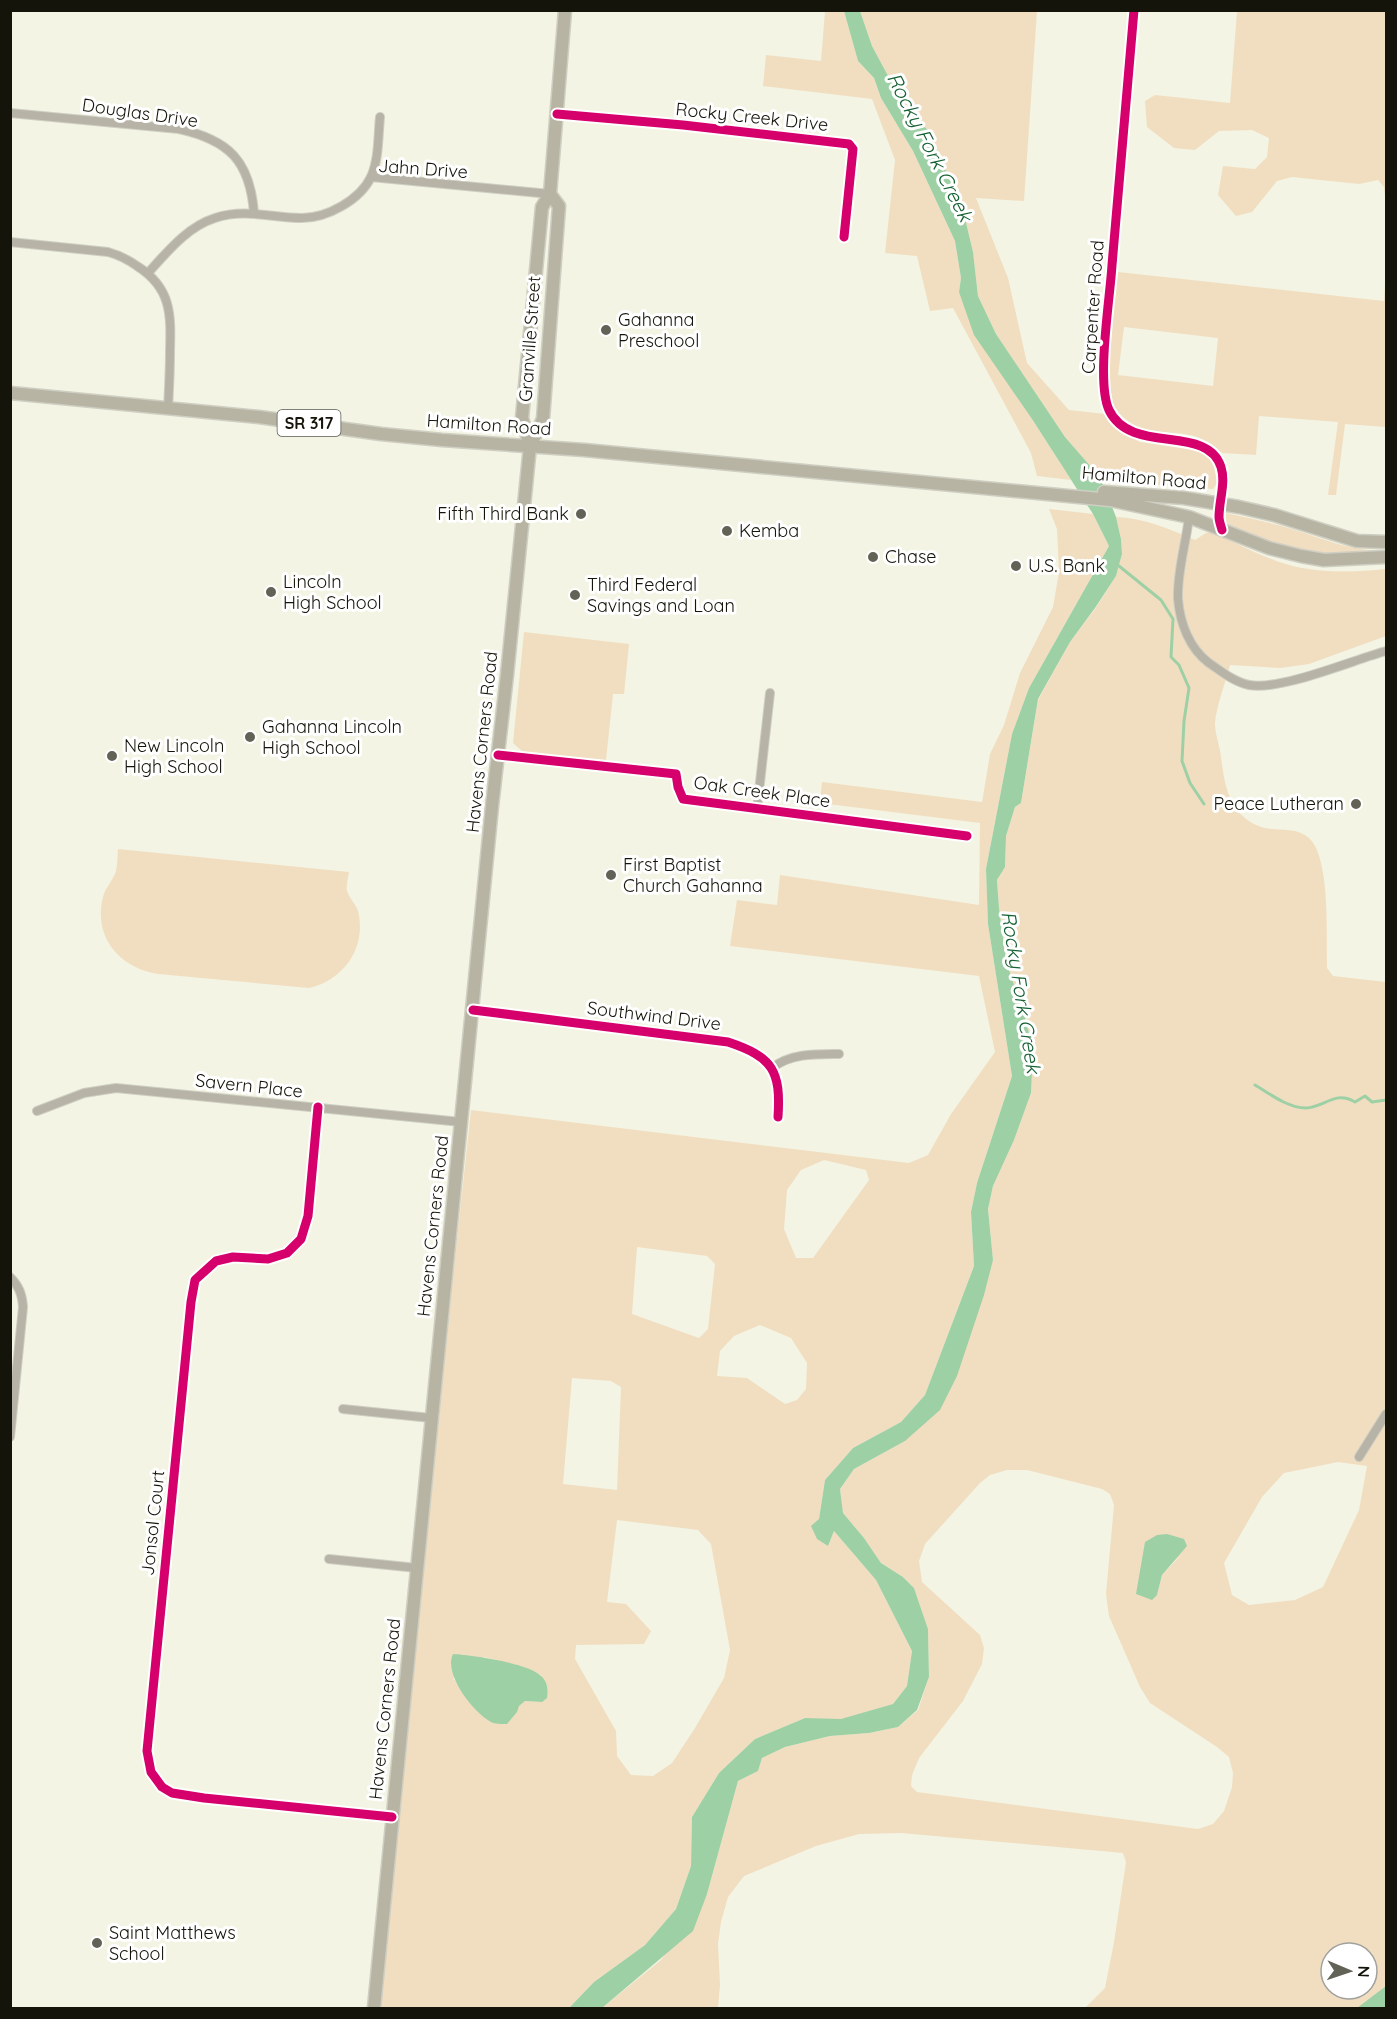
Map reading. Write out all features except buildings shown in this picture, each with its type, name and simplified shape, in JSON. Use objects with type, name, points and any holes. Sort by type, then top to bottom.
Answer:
[{"type":"main road","name":"Granville Street","points":[[530,446],[522,418],[542,207],[550,194],[565,10]]},
{"type":"main road","name":"Granville Street","points":[[530,446],[543,419],[559,206],[550,194]]},
{"type":"main road","name":"Hamilton Road","points":[[10,393],[259,417],[409,437],[965,486],[1036,490],[1110,500],[1221,504],[1274,515],[1357,541],[1386,542]]},
{"type":"main road","name":"Havens Corners Road","points":[[374,2008],[431,1418],[530,446]]},
{"type":"main road","name":"Hamilton Road","points":[[1141,501],[1189,516],[1269,548],[1324,560],[1386,556]]},
{"type":"main road","name":"Hamilton Road","points":[[1227,532],[1254,547],[1297,561],[1348,566],[1386,564]]},
{"type":"street","name":"Carpenter Road","points":[[1134,10],[1103,392],[1110,412],[1120,423],[1134,432],[1150,438],[1194,443],[1215,455],[1222,474],[1219,517],[1227,532]]},
{"type":"street","name":"Douglas Drive","points":[[10,113],[179,129],[196,133],[220,143],[236,159],[248,178],[254,213]]},
{"type":"street","name":"Rocky Creek Drive","points":[[557,114],[683,125],[849,144],[853,149],[844,237]]},
{"type":"street","points":[[370,177],[376,159],[380,117]]},
{"type":"street","name":"Jahn Drive","points":[[148,273],[176,243],[196,226],[232,213],[303,218],[327,213],[348,202],[363,188],[370,177],[550,194]]},
{"type":"street","points":[[10,242],[117,254],[148,273],[160,286],[167,299],[169,311],[171,327],[168,409]]},
{"type":"street","points":[[1189,516],[1178,598],[1182,622],[1189,641],[1203,658],[1224,674],[1247,684],[1264,687],[1386,651]]},
{"type":"street","points":[[757,809],[770,693]]},
{"type":"street","name":"Oak Creek Place","points":[[498,755],[676,774],[683,799],[967,836]]},
{"type":"street","name":"Southwind Drive","points":[[473,1010],[728,1042],[753,1050],[772,1068]]},
{"type":"street","points":[[778,1117],[780,1092],[772,1068],[782,1060],[814,1054],[839,1054]]},
{"type":"street","name":"Savern Place","points":[[37,1111],[84,1093],[116,1088],[461,1122]]},
{"type":"street","name":"Jonsol Court","points":[[318,1107],[308,1216],[301,1239],[287,1253],[268,1259],[233,1257],[216,1261],[195,1280],[147,1751],[151,1772],[162,1787],[172,1793],[392,1816]]},
{"type":"street","points":[[10,1276],[19,1286],[22,1297],[10,1437]]},
{"type":"street","points":[[343,1409],[431,1418]]},
{"type":"street","points":[[1359,1457],[1386,1414]]},
{"type":"street","points":[[329,1559],[417,1568]]},
{"type":"shaded area","points":[[825,11],[844,11],[858,61],[874,78],[881,98],[913,151],[955,241],[961,278],[959,292],[1032,419],[1071,480],[1037,476],[1031,453],[953,308],[930,311],[917,256],[885,253],[895,160],[872,99],[763,86],[766,55],[821,61]]},
{"type":"shaded area","points":[[860,11],[1037,11],[1024,201],[976,198],[1008,278],[1027,363],[1069,410],[1105,414],[1120,432],[1140,442],[1200,451],[1213,461],[1217,483],[1213,489],[1101,482],[1065,437],[996,334],[978,296],[973,252],[962,206],[928,130],[907,111],[872,46]]},
{"type":"shaded area","points":[[1237,11],[1386,11],[1386,205],[1384,187],[1378,180],[1359,184],[1292,177],[1277,181],[1252,212],[1236,216],[1218,195],[1223,166],[1255,169],[1267,157],[1269,138],[1252,130],[1219,131],[1195,150],[1174,148],[1147,127],[1145,101],[1155,95],[1230,103]]},
{"type":"shaded area","points":[[1386,267],[1386,427],[1345,424],[1336,495],[1328,495],[1338,422],[1259,416],[1256,455],[1222,453],[1205,440],[1196,437],[1139,427],[1124,418],[1114,405],[1111,394],[1110,360],[1118,272],[1384,301]],"holes":[[[1124,327],[1218,338],[1213,386],[1118,375]]]},
{"type":"shaded area","points":[[1049,509],[1093,514],[1109,546],[1029,688],[1012,734],[986,869],[988,924],[1012,1076],[977,1183],[971,1212],[974,1266],[925,1395],[901,1422],[853,1448],[825,1480],[819,1519],[828,1546],[834,1531],[876,1580],[912,1651],[907,1686],[893,1704],[841,1720],[805,1718],[755,1739],[719,1773],[692,1817],[691,1866],[676,1909],[645,1945],[594,1982],[569,2008],[381,2008],[471,1110],[909,1163],[928,1155],[951,1114],[995,1052],[979,976],[730,946],[737,900],[777,905],[780,875],[979,905],[980,823],[820,803],[822,782],[982,802],[990,754],[1004,725],[1020,673],[1053,607],[1059,572],[1057,529]],"holes":[[[824,1160],[866,1170],[869,1180],[813,1258],[796,1258],[784,1229],[787,1190],[801,1170]],[[637,1247],[707,1256],[715,1264],[708,1329],[699,1338],[632,1314]],[[760,1325],[791,1338],[807,1363],[806,1389],[797,1400],[785,1404],[747,1378],[717,1376],[720,1351],[734,1336]],[[572,1378],[611,1381],[621,1387],[617,1490],[563,1484]],[[617,1520],[698,1530],[711,1544],[730,1650],[724,1678],[672,1763],[653,1776],[631,1775],[617,1756],[616,1731],[575,1659],[576,1645],[644,1644],[651,1631],[626,1604],[607,1602]],[[484,1657],[520,1666],[541,1675],[542,1702],[525,1701],[494,1723],[475,1709],[453,1678]]]},
{"type":"shaded area","points":[[1226,513],[1278,525],[1351,547],[1386,550],[1386,555],[1299,555],[1233,529],[1226,522]]},
{"type":"shaded area","points":[[1116,517],[1147,522],[1195,540],[1206,533],[1214,533],[1268,558],[1302,568],[1344,572],[1386,569],[1386,636],[1309,664],[1280,668],[1230,665],[1215,723],[1225,783],[1232,803],[1238,811],[1256,825],[1303,834],[1316,848],[1321,863],[1326,899],[1327,968],[1333,976],[1386,982],[1386,2008],[1085,2008],[1105,1988],[1126,1862],[1123,1853],[901,1833],[859,1834],[816,1846],[744,1876],[728,1897],[721,1922],[718,1944],[720,1985],[718,2008],[602,2008],[661,1960],[707,1894],[738,1781],[758,1771],[762,1758],[785,1747],[830,1736],[869,1733],[898,1727],[918,1710],[929,1677],[928,1629],[914,1588],[903,1577],[881,1563],[843,1513],[840,1489],[854,1469],[905,1441],[993,1260],[988,1209],[993,1186],[1014,1140],[1031,1093],[1033,1051],[1025,1017],[1006,961],[997,880],[1005,867],[1006,836],[1015,807],[1021,803],[1038,700],[1070,642],[1116,576],[1122,554]],"holes":[[[1338,1462],[1367,1466],[1359,1510],[1323,1587],[1295,1600],[1249,1605],[1232,1595],[1224,1563],[1262,1497],[1284,1473]],[[1007,1470],[1027,1470],[1102,1489],[1110,1494],[1114,1505],[1106,1594],[1109,1616],[1140,1687],[1150,1703],[1229,1757],[1233,1773],[1232,1787],[1224,1811],[1213,1824],[1198,1829],[917,1792],[911,1786],[912,1775],[919,1758],[963,1701],[982,1664],[984,1648],[980,1635],[922,1582],[919,1561],[925,1544],[980,1483],[990,1475]],[[1180,1556],[1162,1575],[1157,1595],[1136,1594]]]},
{"type":"shaded area","points":[[524,632],[629,644],[624,694],[613,694],[606,760],[523,752],[513,743]]},
{"type":"shaded area","points":[[118,849],[349,872],[347,891],[357,908],[360,924],[356,949],[350,960],[333,978],[309,988],[144,971],[121,958],[112,948],[102,925],[103,897],[115,873]]},
{"type":"water","name":"Rocky Fork Creek","points":[[844,11],[860,11],[872,46],[907,111],[928,130],[962,206],[973,252],[978,296],[996,334],[1065,437],[1092,468],[1104,486],[1116,517],[1122,554],[1116,576],[1070,642],[1038,699],[1021,803],[1015,807],[1006,836],[1005,867],[997,880],[1006,961],[1025,1017],[1033,1051],[1031,1093],[1014,1140],[993,1186],[988,1209],[993,1260],[984,1295],[957,1376],[940,1410],[905,1441],[854,1469],[840,1489],[843,1513],[881,1563],[903,1577],[914,1588],[928,1629],[929,1677],[917,1710],[898,1727],[869,1733],[830,1736],[785,1747],[762,1758],[758,1771],[738,1781],[707,1894],[693,1931],[602,2008],[569,2008],[594,1982],[645,1945],[676,1909],[691,1866],[692,1817],[719,1773],[755,1739],[805,1718],[841,1719],[893,1704],[907,1686],[912,1651],[876,1580],[834,1531],[828,1546],[817,1539],[811,1526],[819,1519],[825,1480],[853,1448],[901,1422],[925,1395],[974,1266],[971,1212],[977,1183],[1012,1076],[988,924],[986,869],[1012,734],[1029,688],[1109,546],[1093,514],[974,335],[959,292],[961,278],[955,241],[913,151],[881,98],[874,78],[858,61]]},
{"type":"water","points":[[1167,1534],[1184,1539],[1187,1546],[1162,1575],[1157,1595],[1152,1600],[1136,1594],[1145,1542],[1157,1535]]},
{"type":"water","points":[[453,1654],[499,1660],[535,1671],[545,1681],[547,1698],[542,1702],[525,1701],[507,1724],[493,1723],[477,1711],[462,1693],[452,1672]]},
{"type":"water","points":[[1386,1986],[1386,2008],[1357,2008],[1366,2001],[1379,2001],[1379,1991]]},
{"type":"waterway","points":[[1119,566],[1161,600],[1173,619],[1171,657],[1179,665],[1189,688],[1184,721],[1182,761],[1190,783],[1204,804]]},
{"type":"waterway","points":[[1255,1085],[1279,1100],[1306,1108],[1336,1098],[1355,1102],[1365,1096],[1372,1102],[1386,1100]]},
{"type":"cycle path","points":[[1134,10],[1105,340],[1105,397],[1109,410],[1120,424],[1134,432],[1201,446],[1213,454],[1222,473],[1223,485],[1219,517],[1222,530]]},
{"type":"cycle path","points":[[557,114],[683,125],[849,144],[853,149],[844,237]]},
{"type":"cycle path","points":[[498,755],[676,774],[683,799],[967,836]]},
{"type":"cycle path","points":[[473,1010],[728,1042],[755,1054],[771,1068],[778,1088],[778,1117]]},
{"type":"cycle path","points":[[318,1107],[308,1216],[301,1239],[287,1253],[268,1259],[233,1257],[216,1261],[195,1280],[147,1751],[151,1772],[162,1787],[172,1793],[392,1817]]},
{"type":"place","name":"Gahanna Preschool","points":[[606,330]]},
{"type":"place","name":"Fifth Third Bank","points":[[581,514]]},
{"type":"place","name":"Kemba","points":[[727,531]]},
{"type":"place","name":"Chase","points":[[873,557]]},
{"type":"place","name":"U.S. Bank","points":[[1016,566]]},
{"type":"place","name":"Lincoln High School","points":[[271,592]]},
{"type":"place","name":"Third Federal Savings and Loan","points":[[575,595]]},
{"type":"place","name":"Gahanna Lincoln High School","points":[[250,737]]},
{"type":"place","name":"New Lincoln High School","points":[[112,756]]},
{"type":"place","name":"Peace Lutheran","points":[[1356,804]]},
{"type":"place","name":"First Baptist Church Gahanna","points":[[611,875]]},
{"type":"place","name":"Saint Matthews School","points":[[97,1943]]}]
